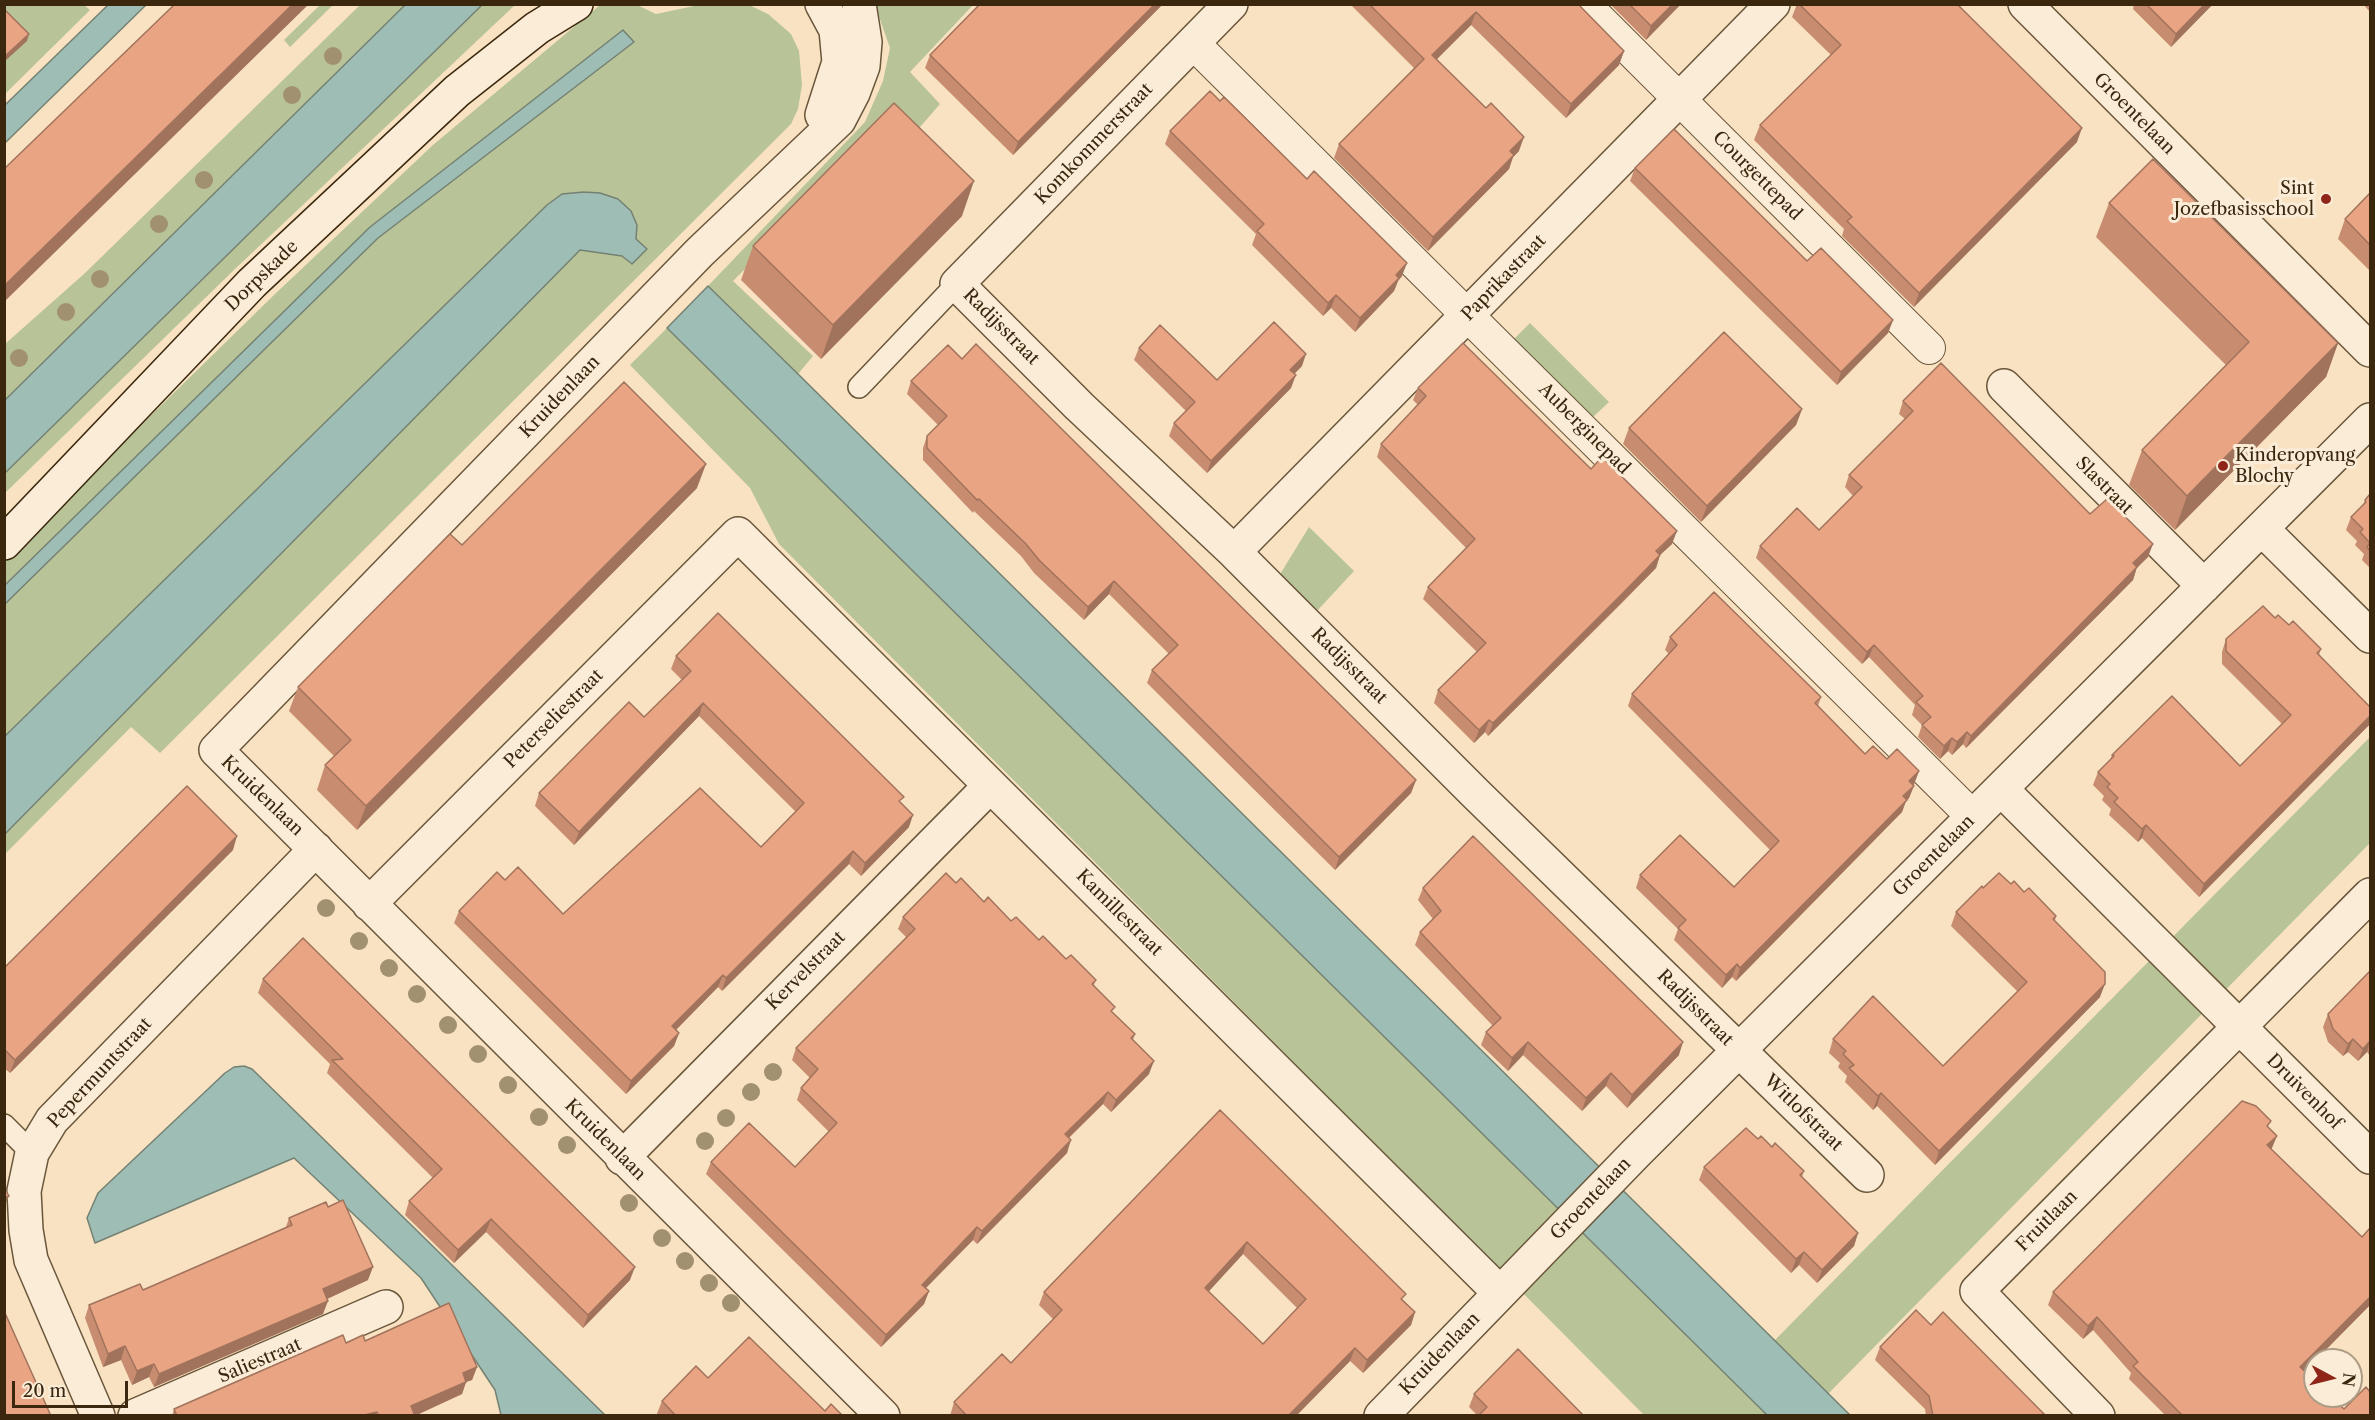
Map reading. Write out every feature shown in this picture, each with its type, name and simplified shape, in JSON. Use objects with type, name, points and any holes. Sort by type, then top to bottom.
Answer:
[{"type":"street","name":"Dorpskade","points":[[4,543],[252,283],[457,91],[546,16],[576,4]]},
{"type":"street","name":"Kruidenlaan","points":[[810,144],[829,98],[839,62],[836,30],[822,4]]},
{"type":"street","name":"Kruidenlaan","points":[[858,4],[865,42],[862,66],[854,93],[838,120],[810,144],[699,252],[216,750],[622,1158],[883,1416]]},
{"type":"street","name":"Komkommerstraat","points":[[957,284],[1231,4]]},
{"type":"street","name":"Courgettepad","points":[[1584,4],[1929,348]]},
{"type":"street","name":"Paprikastraat","points":[[1234,552],[1773,4]]},
{"type":"street","name":"Groentelaan","points":[[2025,4],[2370,350]]},
{"type":"street","name":"Auberginepad","points":[[1193,43],[1469,314],[1973,817]]},
{"type":"street","name":"Radijsstraat","points":[[957,284],[1079,406],[1234,552],[1738,1052]]},
{"type":"street","name":"Slastraat","points":[[2004,386],[2204,586]]},
{"type":"street","name":"Groentelaan","points":[[1499,1292],[2370,420]]},
{"type":"street","points":[[2262,529],[2370,636]]},
{"type":"street","name":"Kamillestraat","points":[[738,534],[1499,1292]]},
{"type":"street","name":"Peterseliestraat","points":[[369,904],[738,534]]},
{"type":"street","name":"Kervelstraat","points":[[622,1158],[990,786]]},
{"type":"street","points":[[2001,789],[2238,1027]]},
{"type":"street","name":"Pepermuntstraat","points":[[98,1416],[32,1260],[26,1230],[24,1191],[32,1153],[52,1120],[316,849]]},
{"type":"street","name":"Fruitlaan","points":[[2098,1416],[1977,1291],[2370,895]]},
{"type":"street","name":"Druivenhof","points":[[2238,1027],[2370,1157]]},
{"type":"street","name":"Witlofstraat","points":[[1738,1052],[1868,1176]]},
{"type":"street","name":"Kruidenlaan","points":[[1389,1413],[1499,1292]]},
{"type":"street","name":"Saliestraat","points":[[135,1416],[386,1307]]},
{"type":"lane","points":[[859,387],[957,284]]},
{"type":"lane","points":[[4,1125],[32,1153]]},
{"type":"green space","points":[[5,5],[84,5],[90,10],[5,94]]},
{"type":"green space","points":[[320,5],[333,5],[290,47],[284,40]]},
{"type":"green space","points":[[360,5],[405,5],[5,400],[5,344],[84,274]]},
{"type":"green space","points":[[482,5],[515,5],[236,268],[5,493],[5,473]]},
{"type":"green space","points":[[600,5],[637,5],[656,14],[699,5],[749,5],[768,14],[791,34],[799,51],[802,85],[798,109],[791,124],[160,753],[131,727],[5,854],[5,834],[580,250],[622,256],[631,264],[646,249],[636,239],[637,225],[600,193],[563,194],[547,205],[5,736],[5,558],[275,294],[433,145]]},
{"type":"green space","points":[[875,5],[973,5],[910,72],[940,104],[907,142],[888,126],[733,281],[813,356],[798,374],[708,286],[865,122],[883,81],[890,48]]},
{"type":"green space","points":[[1530,323],[1609,402],[1591,419],[1513,340]]},
{"type":"green space","points":[[667,328],[1767,1415],[1644,1415],[779,544],[750,488],[630,365]]},
{"type":"green space","points":[[1309,527],[1354,571],[1316,612],[1279,576]]},
{"type":"green space","points":[[2370,737],[2370,843],[1828,1394],[1774,1341]]},
{"type":"water","points":[[108,5],[146,5],[5,143],[5,105]]},
{"type":"water","points":[[405,5],[482,5],[5,473],[5,400]]},
{"type":"water","points":[[623,30],[634,42],[378,238],[5,604],[5,585],[370,227]]},
{"type":"water","points":[[600,193],[618,199],[631,211],[637,225],[636,239],[647,249],[632,264],[622,256],[580,250],[5,834],[5,736],[547,205],[562,194]]},
{"type":"water","points":[[708,286],[1850,1415],[1767,1415],[667,328]]},
{"type":"water","points":[[244,1066],[252,1069],[605,1415],[501,1415],[495,1390],[421,1278],[294,1158],[95,1243],[87,1218],[98,1193],[225,1073],[234,1067]]},
{"type":"building","points":[[175,4],[293,4],[4,286],[4,169]]},
{"type":"building","points":[[980,4],[1155,4],[1018,142],[930,55]]},
{"type":"building","points":[[1369,4],[1578,4],[1624,51],[1571,104],[1476,12],[1432,55],[1486,108],[1491,103],[1524,137],[1510,151],[1514,155],[1433,237],[1339,144],[1424,59]]},
{"type":"building","points":[[1629,4],[1673,4],[1651,26]]},
{"type":"building","points":[[1799,4],[1957,4],[2082,128],[1919,293],[1847,221],[1852,217],[1760,125],[1841,45]]},
{"type":"building","points":[[2146,4],[2205,4],[2176,34]]},
{"type":"building","points":[[4,9],[29,34],[4,57]]},
{"type":"building","points":[[1210,91],[1220,101],[1224,97],[1307,179],[1314,171],[1407,263],[1396,275],[1399,278],[1360,318],[1336,295],[1328,303],[1257,231],[1264,224],[1170,131]]},
{"type":"building","points":[[894,103],[974,181],[833,325],[753,246]]},
{"type":"building","points":[[1674,129],[1807,261],[1821,248],[1893,320],[1841,372],[1635,168]]},
{"type":"building","points":[[2153,159],[2338,343],[2187,496],[2142,450],[2249,342],[2109,203]]},
{"type":"building","points":[[2370,193],[2370,245],[2345,219]]},
{"type":"building","points":[[1274,322],[1306,354],[1290,370],[1296,375],[1211,461],[1174,423],[1195,402],[1139,348],[1160,325],[1217,380]]},
{"type":"building","points":[[1724,332],[1802,409],[1707,506],[1629,428]]},
{"type":"building","points":[[1463,343],[1591,469],[1602,457],[1677,531],[1656,551],[1660,555],[1625,591],[1493,723],[1489,720],[1479,730],[1438,690],[1486,643],[1428,587],[1475,539],[1381,444],[1426,396],[1418,388]]},
{"type":"building","points":[[976,344],[1416,780],[1339,857],[1152,670],[1178,645],[1114,581],[1088,607],[1039,560],[1026,544],[979,499],[977,500],[927,448],[927,436],[947,416],[911,381],[948,345],[962,359]]},
{"type":"building","points":[[1941,363],[2090,514],[2107,499],[2153,544],[2133,563],[2137,567],[1971,736],[1967,732],[1957,742],[1952,738],[1944,746],[1922,725],[1931,717],[1916,702],[1923,696],[1874,645],[1867,652],[1760,546],[1797,508],[1819,530],[1862,487],[1849,475],[1913,411],[1903,401]]},
{"type":"building","points":[[624,382],[706,464],[366,806],[325,765],[351,740],[298,687],[450,534],[462,545]]},
{"type":"building","points":[[2370,494],[2370,543],[2360,532],[2363,529],[2351,517],[2366,502]]},
{"type":"building","points":[[1714,592],[1821,697],[1815,703],[1865,754],[1873,746],[1887,759],[1897,749],[1919,771],[1909,781],[1914,786],[1903,796],[1907,800],[1740,968],[1737,964],[1726,975],[1678,928],[1686,920],[1640,875],[1680,835],[1734,887],[1779,841],[1632,694],[1677,645],[1670,637]]},
{"type":"building","points":[[2263,606],[2275,618],[2278,615],[2289,625],[2293,621],[2321,649],[2317,653],[2370,707],[2370,716],[2204,884],[2146,825],[2142,829],[2114,802],[2118,798],[2107,787],[2110,784],[2098,772],[2114,756],[2112,755],[2172,696],[2240,766],[2291,715],[2226,651],[2226,639]]},
{"type":"building","points":[[718,613],[904,797],[899,801],[913,815],[865,863],[853,851],[726,978],[723,975],[672,1026],[679,1033],[631,1081],[459,911],[497,872],[505,880],[518,867],[563,914],[700,788],[761,847],[804,803],[703,703],[579,832],[539,793],[629,702],[644,717],[691,671],[676,656]]},
{"type":"building","points":[[187,786],[237,836],[15,1060],[4,1049],[4,968]]},
{"type":"building","points":[[1473,836],[1683,1042],[1632,1095],[1611,1073],[1586,1098],[1528,1042],[1512,1058],[1486,1032],[1501,1018],[1420,932],[1441,911],[1423,888]]},
{"type":"building","points":[[946,873],[956,883],[961,878],[984,902],[988,897],[1011,921],[1016,917],[1039,940],[1043,936],[1066,959],[1071,955],[1096,980],[1092,984],[1115,1007],[1111,1011],[1135,1034],[1131,1038],[1154,1061],[1116,1100],[1108,1092],[1065,1134],[1071,1140],[982,1231],[977,1227],[922,1285],[929,1291],[886,1335],[711,1162],[749,1123],[795,1167],[837,1123],[801,1088],[818,1069],[796,1048],[915,929],[903,917]]},
{"type":"building","points":[[1999,873],[2011,884],[2014,881],[2024,892],[2029,888],[2056,916],[2053,919],[2105,972],[2105,984],[1939,1151],[1881,1093],[1878,1096],[1849,1068],[1854,1065],[1843,1054],[1846,1051],[1833,1039],[1873,996],[1943,1066],[2027,982],[1956,912]]},
{"type":"building","points":[[303,938],[635,1267],[588,1315],[491,1219],[458,1250],[409,1201],[442,1169],[332,1060],[343,1059],[263,979]]},
{"type":"building","points":[[2370,971],[2370,1041],[2363,1049],[2353,1039],[2348,1044],[2333,1029],[2328,1014]]},
{"type":"building","points":[[2242,1101],[2256,1106],[2271,1121],[2267,1126],[2277,1136],[2267,1145],[2362,1237],[2370,1228],[2370,1297],[2319,1348],[2303,1348],[2303,1364],[2300,1367],[2303,1370],[2303,1408],[2363,1408],[2363,1390],[2366,1387],[2370,1392],[2370,1416],[2183,1416],[2133,1366],[2138,1362],[2097,1317],[2088,1326],[2053,1292]]},
{"type":"building","points":[[1220,1110],[1406,1294],[1401,1299],[1415,1312],[1367,1360],[1355,1348],[1288,1416],[967,1416],[954,1402],[1002,1354],[1011,1363],[1062,1310],[1044,1292]],"holes":[[[1247,1242],[1306,1299],[1263,1344],[1205,1288]]]},
{"type":"building","points":[[1746,1128],[1758,1139],[1761,1136],[1772,1147],[1775,1143],[1804,1171],[1800,1175],[1858,1233],[1822,1270],[1804,1252],[1796,1259],[1704,1167]]},
{"type":"building","points":[[4,1187],[9,1196],[4,1198]]},
{"type":"building","points":[[343,1200],[373,1267],[323,1289],[328,1301],[159,1374],[154,1364],[137,1371],[125,1346],[108,1354],[89,1305],[140,1284],[143,1290],[292,1225],[289,1218],[326,1202],[328,1207]]},
{"type":"building","points":[[449,1303],[477,1367],[463,1373],[466,1382],[411,1406],[415,1416],[379,1416],[377,1412],[360,1416],[177,1416],[174,1409],[343,1335],[346,1343],[363,1335],[365,1341]]},
{"type":"building","points":[[1916,1310],[1931,1325],[1943,1312],[2046,1416],[1933,1416],[1929,1396],[1880,1347]]},
{"type":"building","points":[[5,1313],[51,1416],[4,1416]]},
{"type":"building","points":[[749,1337],[825,1411],[831,1404],[843,1416],[676,1416],[662,1401],[696,1366],[708,1378]]},
{"type":"building","points":[[1518,1349],[1584,1416],[1478,1416],[1487,1407],[1474,1394]]},
{"type":"place","name":"Sint Jozefbasisschool","points":[[2326,199]]},
{"type":"place","name":"Kinderopvang Blochy","points":[[2223,466]]}]
